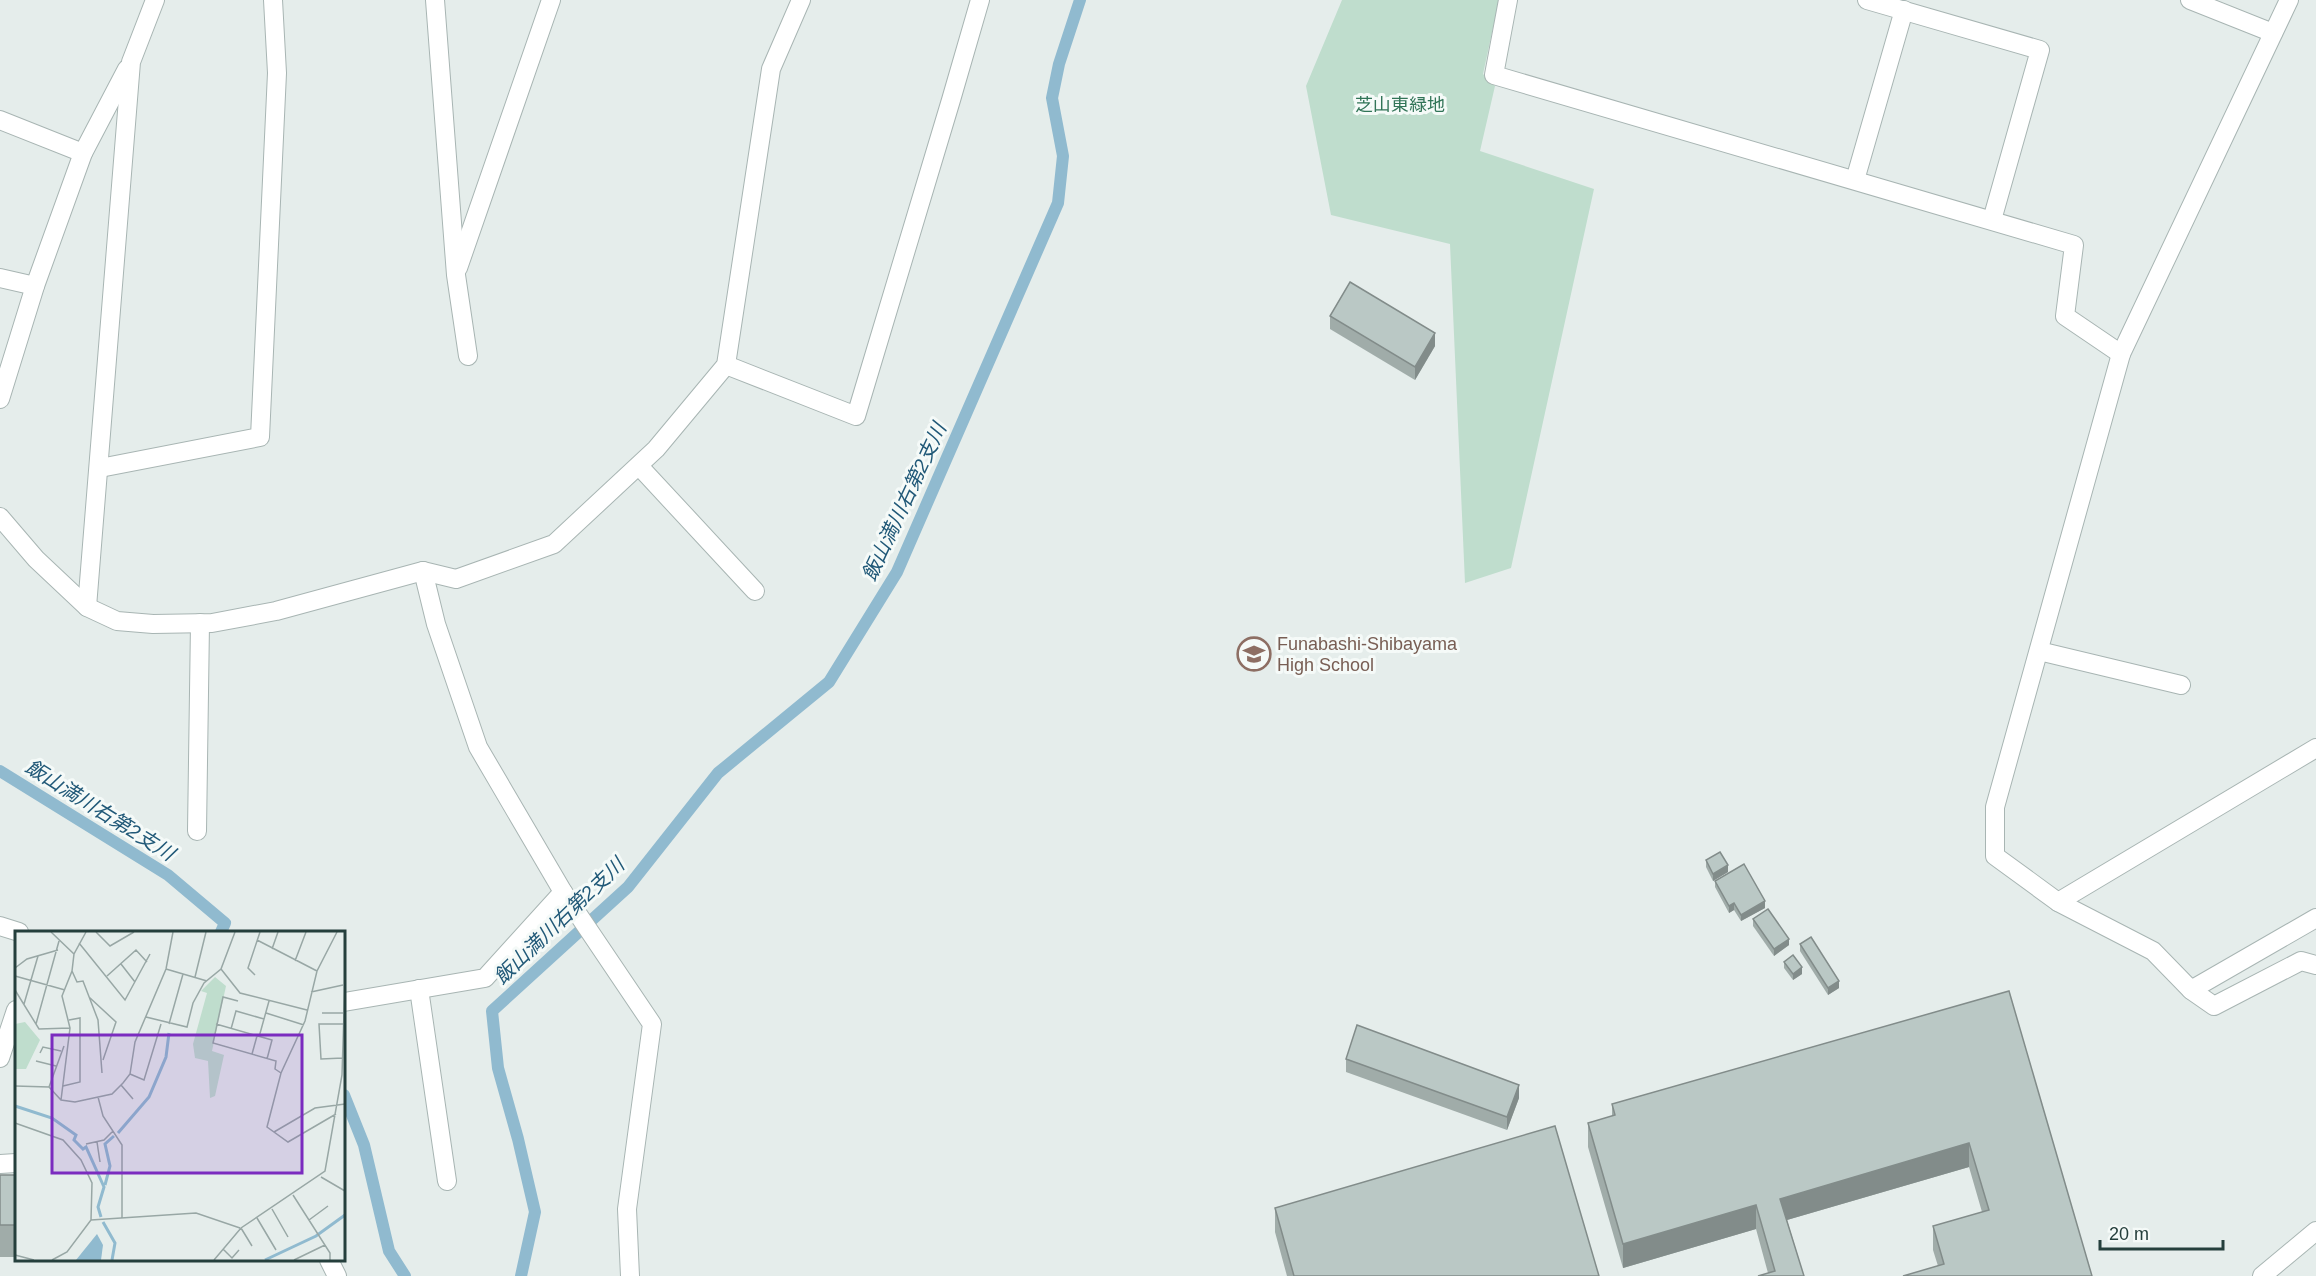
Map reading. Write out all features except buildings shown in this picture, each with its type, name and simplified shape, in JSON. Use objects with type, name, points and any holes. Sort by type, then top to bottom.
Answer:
[{"type":"street","points":[[0,399],[35,286],[83,153],[131,62],[155,0]]},
{"type":"street","points":[[100,468],[260,436],[277,73],[273,0]]},
{"type":"street","points":[[435,0],[456,275],[468,356]]},
{"type":"street","points":[[456,275],[551,0]]},
{"type":"street","points":[[0,517],[36,560],[87,607],[117,621],[153,624],[212,623],[276,611],[423,571],[456,579],[554,544],[656,449],[726,365],[771,69],[801,0]]},
{"type":"street","points":[[726,365],[855,416],[980,0]]},
{"type":"street","points":[[1508,0],[1494,75],[2074,245],[2065,316],[2121,354]]},
{"type":"street","points":[[1867,0],[1904,10],[1926,8],[2040,50],[1992,220]]},
{"type":"street","points":[[2190,0],[2273,33]]},
{"type":"street","points":[[2289,0],[2121,354],[1995,807],[1995,856],[2058,902],[2153,951],[2191,990],[2214,1006],[2294,964],[2301,962],[2316,965]]},
{"type":"street","points":[[1855,180],[1904,10]]},
{"type":"street","points":[[87,607],[131,62]]},
{"type":"street","points":[[0,120],[83,153]]},
{"type":"street","points":[[0,278],[35,286]]},
{"type":"street","points":[[639,466],[755,591]]},
{"type":"street","points":[[423,571],[436,624],[478,747],[563,892],[652,1024],[627,1209],[630,1276]]},
{"type":"street","points":[[196,831],[200,623]]},
{"type":"street","points":[[2039,651],[2181,685]]},
{"type":"street","points":[[2058,902],[2316,748]]},
{"type":"street","points":[[345,1002],[485,978],[563,892]]},
{"type":"street","points":[[2191,990],[2316,918]]},
{"type":"street","points":[[0,926],[15,932]]},
{"type":"street","points":[[419,989],[447,1181]]},
{"type":"street","points":[[0,1058],[15,1013]]},
{"type":"street","points":[[0,1164],[15,1163]]},
{"type":"street","points":[[2262,1276],[2316,1231]]},
{"type":"street","points":[[330,1261],[337,1276]]},
{"type":"green space","name":"芝山東緑地","points":[[1342,0],[1499,0],[1483,74],[1495,86],[1480,151],[1594,189],[1511,568],[1465,583],[1450,244],[1331,215],[1306,86]]},
{"type":"waterway","name":"飯山満川右第2支川","points":[[521,1276],[535,1212],[498,1068],[492,1011],[628,887],[718,773],[829,682],[897,572],[1058,203],[1063,156],[1052,98],[1059,64],[1080,0]]},
{"type":"waterway","name":"飯山満川右第2支川","points":[[0,771],[168,875],[225,923],[221,931]]},
{"type":"waterway","name":"飯山満川右第2支川","points":[[345,1098],[364,1145],[389,1251],[405,1276]]},
{"type":"place","name":"Funabashi-Shibayama High School","points":[[1254,654]]}]
